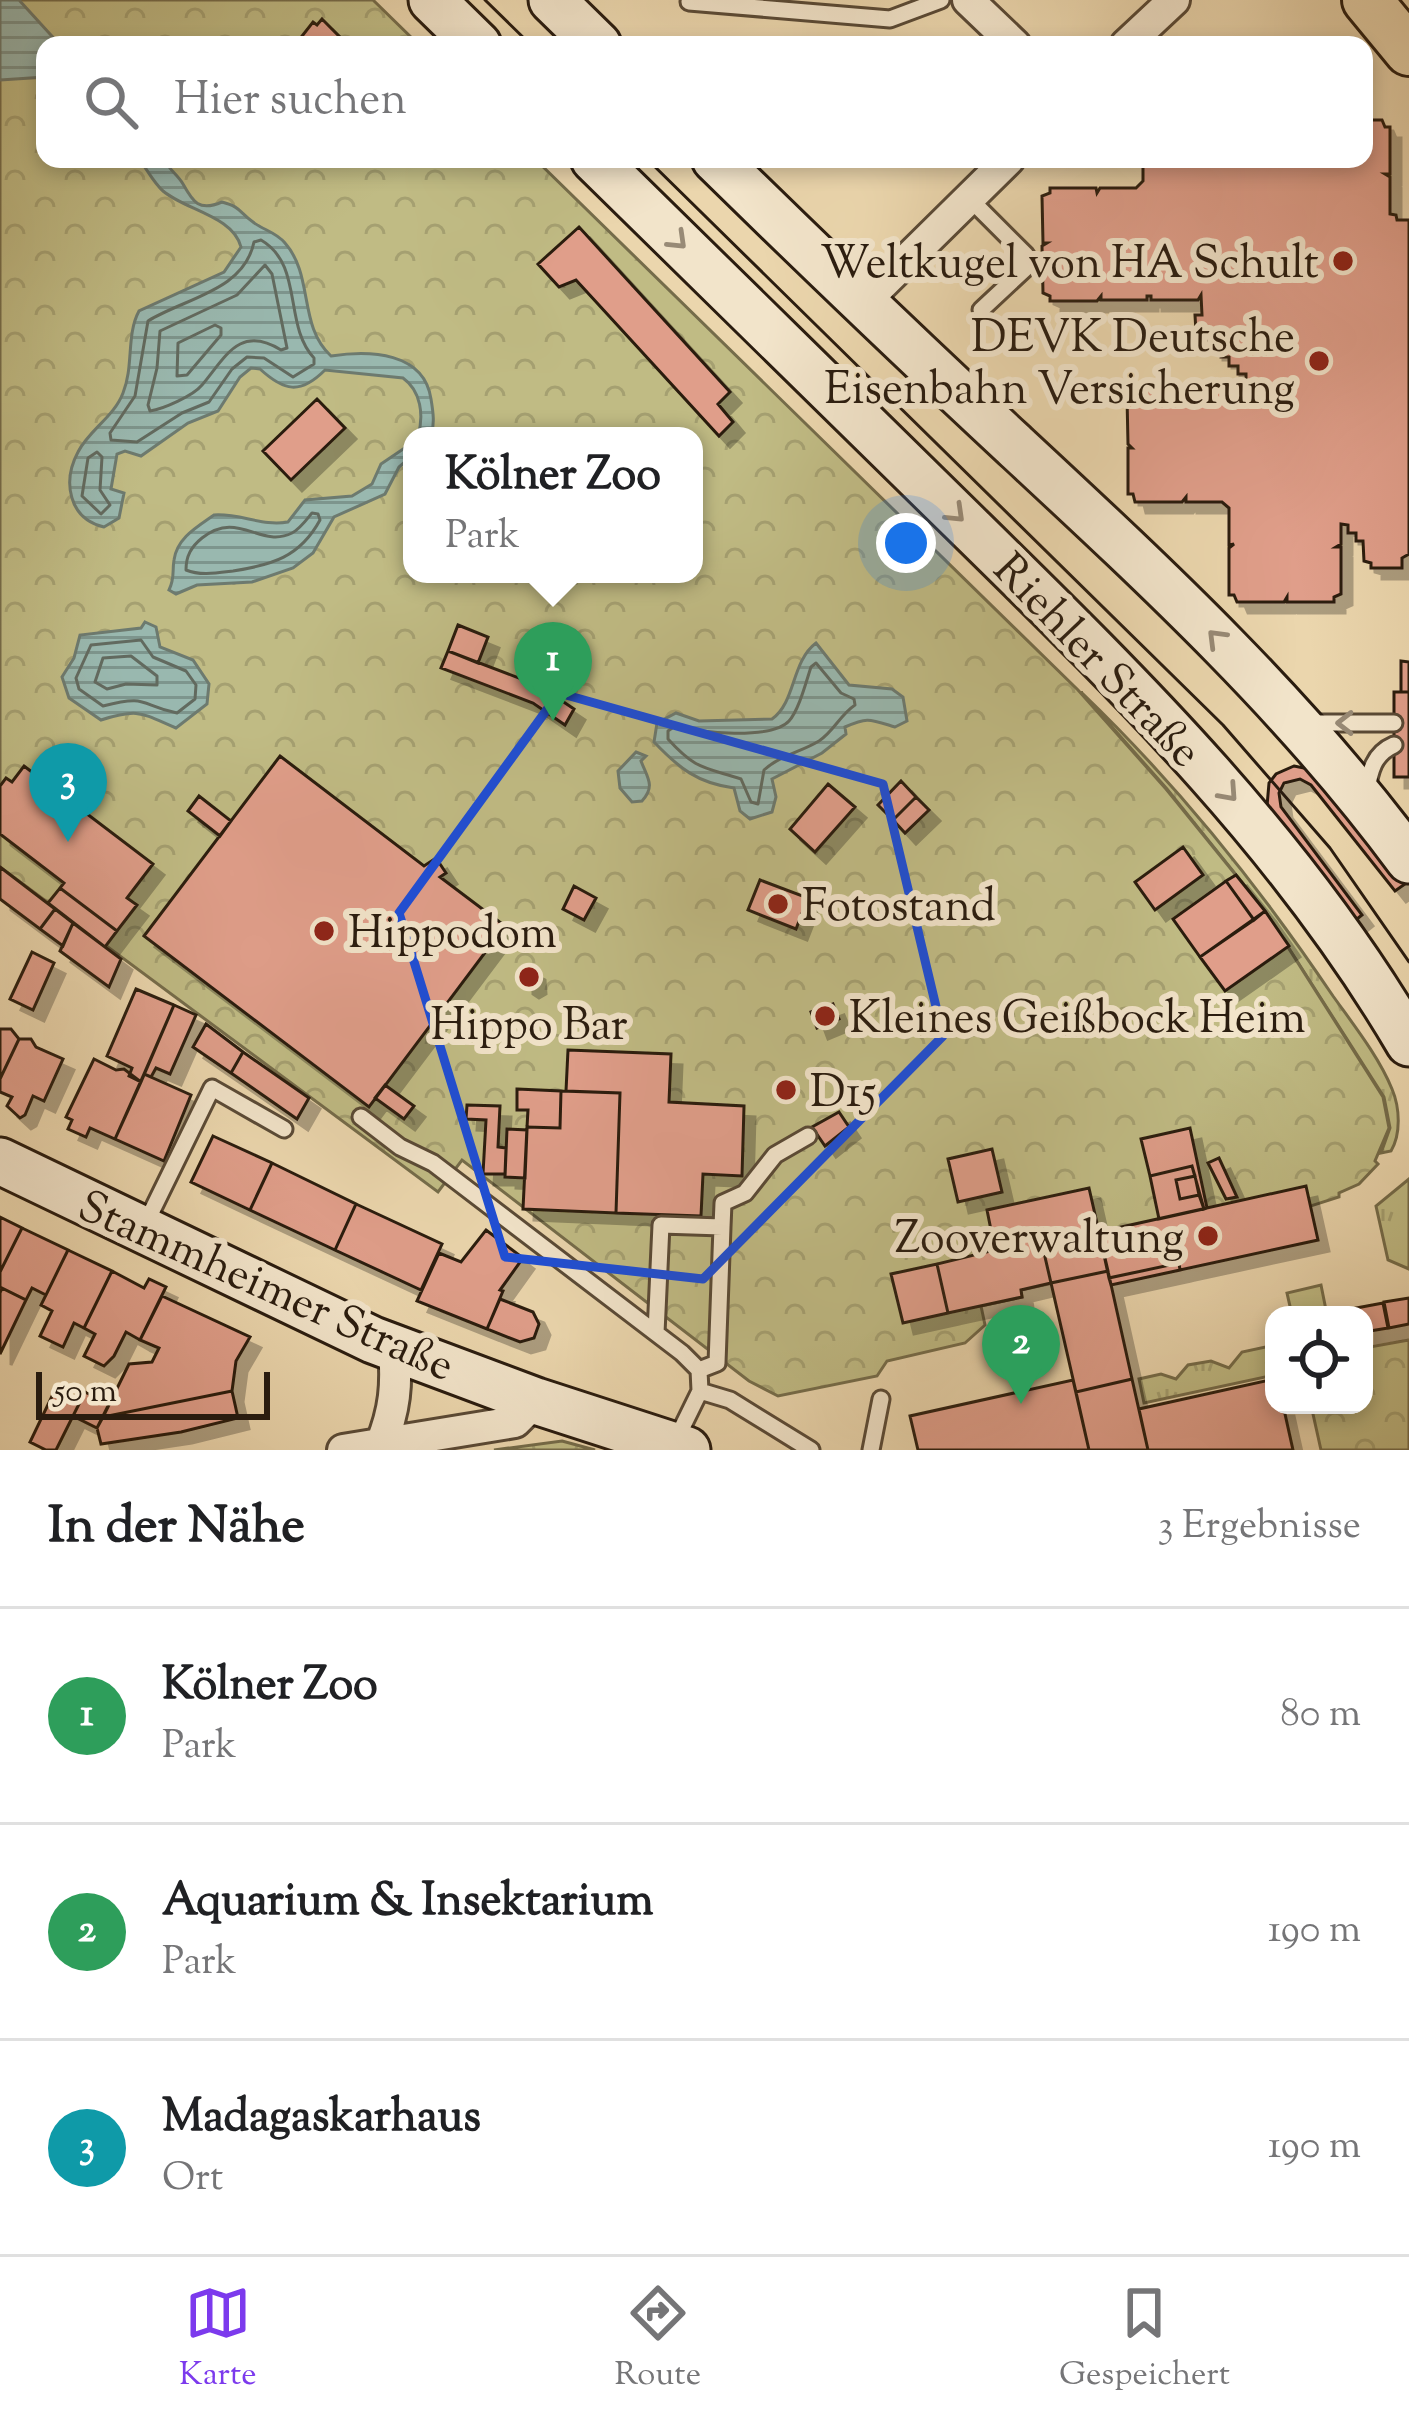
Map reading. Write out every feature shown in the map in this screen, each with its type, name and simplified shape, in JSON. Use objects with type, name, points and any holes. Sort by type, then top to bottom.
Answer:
[{"type":"main road","points":[[433,0],[469,36]]},
{"type":"main road","points":[[552,0],[589,36]]},
{"type":"main road","points":[[1367,0],[1409,51]]},
{"type":"main road","name":"Riehler Straße","points":[[603,168],[1148,702],[1255,823],[1325,915],[1409,1043]]},
{"type":"main road","name":"Riehler Straße","points":[[724,168],[862,304],[1121,544],[1297,723],[1409,860]]},
{"type":"main road","name":"Stammheimer Straße","points":[[0,1161],[394,1348],[680,1448]]},
{"type":"street","points":[[968,0],[1006,36]]},
{"type":"street","points":[[1136,36],[1174,0]]},
{"type":"street","points":[[862,304],[1000,168]]},
{"type":"street","points":[[381,1444],[393,1413],[394,1348]]},
{"type":"street","points":[[343,1450],[515,1422],[536,1400]]},
{"type":"lane","points":[[689,2],[890,19],[941,0]]},
{"type":"lane","points":[[969,198],[1026,255],[1026,268],[981,310]]},
{"type":"lane","points":[[1297,723],[1394,723]]},
{"type":"lane","points":[[1364,802],[1372,766],[1378,755],[1394,745]]},
{"type":"lane","points":[[143,1229],[212,1088],[284,1130]]},
{"type":"lane","points":[[361,1117],[400,1147],[433,1163],[699,1370],[700,1390],[680,1448]]},
{"type":"lane","points":[[699,1370],[717,1363],[723,1202],[745,1192],[775,1154],[808,1136]]},
{"type":"lane","points":[[656,1333],[661,1225],[722,1227]]},
{"type":"lane","points":[[700,1390],[730,1400],[811,1450]]},
{"type":"lane","points":[[871,1450],[880,1399]]},
{"type":"highlighted area","points":[[559,693],[883,784],[943,1036],[703,1279],[505,1257],[399,913]]},
{"type":"green space","points":[[0,0],[373,0],[410,36],[36,36],[36,168],[544,168],[1078,690],[1166,789],[1265,911],[1383,1097],[1389,1128],[1375,1161],[1378,1164],[1339,1197],[1107,1271],[1021,1290],[1022,1297],[981,1306],[985,1325],[965,1343],[887,1361],[877,1376],[778,1396],[749,1381],[462,1160],[438,1192],[0,867]]},
{"type":"green space","points":[[1081,692],[1215,837],[1365,1041],[1397,1104],[1398,1129],[1391,1151],[1381,1153],[1390,1128],[1384,1097],[1265,911]]},
{"type":"green space","points":[[1409,1179],[1409,1269],[1388,1260],[1376,1206]]},
{"type":"green space","points":[[1321,1285],[1325,1306],[1290,1306],[1287,1293]]},
{"type":"green space","points":[[1409,1340],[1409,1450],[1321,1450],[1313,1414],[1373,1414],[1373,1346]]},
{"type":"green space","points":[[1265,1347],[1265,1377],[1144,1403],[1139,1379],[1161,1374],[1176,1379],[1188,1365],[1211,1361],[1229,1368],[1242,1352]]},
{"type":"green space","points":[[562,1441],[595,1450],[494,1450]]},
{"type":"water","points":[[0,0],[19,0],[52,36],[36,36],[36,78],[0,80]]},
{"type":"water","points":[[145,168],[170,168],[198,204],[233,206],[281,239],[300,270],[321,344],[331,356],[378,355],[407,363],[426,383],[432,427],[420,427],[420,404],[403,378],[325,370],[308,383],[292,387],[251,368],[218,411],[188,423],[141,456],[125,451],[117,454],[111,489],[124,493],[119,518],[104,527],[83,516],[72,498],[73,464],[123,393],[139,311],[224,272],[241,247],[229,228],[172,198]]},
{"type":"water","points":[[403,449],[403,464],[385,494],[334,517],[313,553],[293,568],[252,582],[197,585],[176,594],[169,590],[179,545],[214,515],[288,522],[305,500],[352,496],[372,484],[381,464]]},
{"type":"water","points":[[145,622],[156,627],[160,647],[193,660],[209,684],[207,704],[176,728],[140,714],[101,720],[69,698],[62,677],[80,635],[141,628]]},
{"type":"water","points":[[816,643],[849,685],[892,689],[903,697],[907,721],[895,727],[869,720],[845,727],[846,734],[822,753],[772,779],[776,797],[772,812],[750,819],[740,811],[734,788],[690,773],[654,742],[657,723],[676,713],[699,721],[772,719]]},
{"type":"water","points":[[636,752],[646,756],[641,761],[649,786],[642,801],[632,802],[620,788],[618,771]]},
{"type":"building","points":[[322,19],[339,36],[302,36],[313,22],[317,25]]},
{"type":"building","name":"DEVK Deutsche Eisenbahn Versicherung","points":[[1373,120],[1390,127],[1390,174],[1385,174],[1390,177],[1390,214],[1397,220],[1409,220],[1409,554],[1402,558],[1402,568],[1371,568],[1364,561],[1363,541],[1356,541],[1356,533],[1348,533],[1348,525],[1341,524],[1341,544],[1336,547],[1341,547],[1341,594],[1334,602],[1287,602],[1287,597],[1284,602],[1237,602],[1229,595],[1229,548],[1234,544],[1229,545],[1229,508],[1222,502],[1186,502],[1186,497],[1182,502],[1135,502],[1133,494],[1128,494],[1128,448],[1132,448],[1127,397],[1135,390],[1182,389],[1182,394],[1186,389],[1232,389],[1236,394],[1235,389],[1255,389],[1255,382],[1246,382],[1246,374],[1238,374],[1238,366],[1229,366],[1229,357],[1221,357],[1221,349],[1212,349],[1212,341],[1204,341],[1204,332],[1196,332],[1195,315],[1202,315],[1201,295],[1198,300],[1151,300],[1147,296],[1147,300],[1101,300],[1101,296],[1097,301],[1050,301],[1043,293],[1042,246],[1047,243],[1043,243],[1042,196],[1050,188],[1096,188],[1097,193],[1100,188],[1136,188],[1143,181],[1143,168],[1373,168]]},
{"type":"building","points":[[579,227],[730,392],[718,404],[733,422],[719,436],[576,280],[559,287],[538,264]]},
{"type":"building","points":[[317,399],[345,428],[291,480],[263,451]]},
{"type":"building","points":[[458,625],[488,637],[478,663],[448,651]]},
{"type":"building","points":[[448,651],[540,686],[574,709],[565,725],[533,703],[441,668]]},
{"type":"building","points":[[1401,661],[1409,662],[1409,692],[1401,692]]},
{"type":"building","points":[[1394,692],[1409,692],[1409,777],[1394,777]]},
{"type":"building","name":"Hippodom","points":[[280,756],[424,866],[436,858],[446,873],[440,877],[505,926],[369,1107],[144,936]]},
{"type":"building","points":[[24,766],[153,864],[127,898],[137,905],[117,931],[0,834],[0,786],[6,778],[12,782]]},
{"type":"building","points":[[1294,766],[1309,769],[1405,884],[1395,891],[1311,785],[1300,779],[1284,783],[1279,793],[1281,807],[1362,915],[1352,923],[1267,806],[1269,783]]},
{"type":"building","points":[[901,781],[916,797],[893,820],[878,805]]},
{"type":"building","points":[[828,784],[855,807],[815,852],[790,829]]},
{"type":"building","points":[[199,796],[231,821],[220,836],[188,811]]},
{"type":"building","points":[[916,797],[929,810],[905,833],[893,820]]},
{"type":"building","points":[[1183,847],[1203,875],[1155,910],[1135,882]]},
{"type":"building","points":[[0,867],[55,909],[40,929],[0,899]]},
{"type":"building","points":[[1236,875],[1265,911],[1254,920],[1226,881]]},
{"type":"building","name":"Fotostand","points":[[760,880],[808,898],[796,929],[748,910]]},
{"type":"building","points":[[1226,881],[1254,920],[1200,957],[1173,919]]},
{"type":"building","points":[[574,886],[596,898],[584,920],[563,909]]},
{"type":"building","points":[[60,888],[117,931],[105,947],[48,903]]},
{"type":"building","points":[[55,909],[73,923],[63,946],[40,929]]},
{"type":"building","points":[[1265,911],[1289,946],[1225,991],[1200,957]]},
{"type":"building","points":[[73,923],[121,959],[109,987],[60,951]]},
{"type":"building","points":[[32,952],[54,963],[33,1010],[10,999]]},
{"type":"building","name":"Hippo Bar","points":[[528,966],[534,969],[535,983],[528,987],[522,983],[522,971]]},
{"type":"building","points":[[136,989],[174,1005],[141,1082],[129,1076],[132,1068],[107,1056]]},
{"type":"building","name":"Kleines Geißbock Heim","points":[[833,1004],[839,1019],[817,1028],[811,1012]]},
{"type":"building","points":[[174,1005],[196,1015],[170,1074],[156,1068],[151,1077],[144,1074]]},
{"type":"building","points":[[206,1024],[243,1052],[231,1073],[193,1047]]},
{"type":"building","points":[[0,1029],[11,1029],[19,1039],[0,1079]]},
{"type":"building","points":[[19,1039],[31,1039],[36,1047],[63,1059],[44,1101],[33,1096],[20,1118],[7,1106],[12,1097],[0,1092],[0,1079]]},
{"type":"building","points":[[568,1050],[671,1054],[669,1102],[744,1106],[742,1176],[703,1174],[701,1216],[616,1213],[620,1093],[566,1091]]},
{"type":"building","points":[[243,1052],[309,1098],[297,1119],[231,1073]]},
{"type":"building","points":[[94,1059],[124,1069],[141,1082],[115,1139],[90,1128],[86,1137],[68,1129],[72,1120],[66,1117]]},
{"type":"building","points":[[144,1074],[191,1095],[164,1161],[115,1139]]},
{"type":"building","points":[[385,1085],[414,1106],[404,1119],[375,1098]]},
{"type":"building","points":[[517,1089],[561,1091],[560,1128],[527,1127],[528,1110],[517,1110]]},
{"type":"building","points":[[561,1091],[620,1093],[616,1213],[523,1209],[527,1127],[560,1128]]},
{"type":"building","points":[[467,1105],[500,1106],[498,1147],[506,1148],[505,1174],[483,1174],[486,1120],[466,1119]]},
{"type":"building","points":[[839,1112],[849,1127],[825,1146],[812,1127]]},
{"type":"building","points":[[1190,1128],[1204,1209],[1192,1166],[1150,1176],[1141,1139]]},
{"type":"building","points":[[507,1129],[527,1130],[525,1178],[505,1177]]},
{"type":"building","points":[[213,1136],[272,1163],[250,1210],[191,1182]]},
{"type":"building","points":[[992,1149],[1002,1192],[958,1202],[948,1159]]},
{"type":"building","points":[[1219,1158],[1237,1197],[1226,1199],[1208,1163]]},
{"type":"building","points":[[272,1163],[356,1204],[335,1250],[250,1210]]},
{"type":"building","points":[[1192,1166],[1195,1176],[1176,1180],[1180,1199],[1199,1195],[1204,1209],[1159,1219],[1150,1176]]},
{"type":"building","points":[[1195,1176],[1199,1195],[1180,1199],[1176,1180]]},
{"type":"building","name":"Zooverwaltung","points":[[1306,1186],[1318,1240],[1180,1270],[1179,1263],[1109,1278],[1099,1232]]},
{"type":"building","points":[[1089,1188],[1099,1232],[1042,1244],[1051,1283],[1021,1290],[1022,1297],[948,1313],[937,1264],[995,1250],[987,1210]]},
{"type":"building","points":[[356,1204],[442,1244],[421,1290],[335,1250]]},
{"type":"building","points":[[0,1217],[22,1228],[0,1272]]},
{"type":"building","points":[[22,1228],[68,1250],[46,1295],[32,1288],[26,1300],[0,1287],[0,1272]]},
{"type":"building","points":[[486,1230],[523,1258],[500,1290],[487,1329],[417,1301],[439,1253],[461,1262]]},
{"type":"building","points":[[1099,1232],[1108,1271],[1051,1283],[1042,1244]]},
{"type":"building","points":[[68,1250],[112,1271],[84,1328],[74,1323],[63,1347],[40,1336],[52,1311],[41,1305]]},
{"type":"building","points":[[1179,1263],[1180,1270],[1111,1285],[1109,1278]]},
{"type":"building","points":[[937,1264],[948,1313],[903,1323],[891,1274]]},
{"type":"building","points":[[112,1271],[144,1288],[149,1279],[166,1287],[140,1340],[126,1332],[104,1366],[84,1356],[95,1334],[84,1328]]},
{"type":"building","points":[[1108,1271],[1132,1379],[1076,1392],[1051,1283]]},
{"type":"building","points":[[2,1288],[26,1300],[0,1354],[0,1293]]},
{"type":"building","points":[[162,1296],[250,1337],[236,1361],[232,1391],[103,1417],[129,1364],[152,1362],[159,1348],[140,1340]]},
{"type":"building","points":[[1409,1298],[1409,1324],[1389,1328],[1384,1302]]},
{"type":"building","points":[[500,1299],[533,1312],[539,1324],[534,1338],[520,1342],[487,1329]]},
{"type":"building","points":[[1383,1303],[1388,1328],[1373,1330],[1373,1306],[1367,1306]]},
{"type":"building","points":[[1132,1379],[1148,1450],[1089,1450],[1076,1392]]},
{"type":"building","points":[[1073,1380],[1089,1450],[918,1450],[910,1416]]},
{"type":"building","points":[[1265,1381],[1265,1414],[1285,1414],[1293,1450],[1148,1450],[1139,1409]]},
{"type":"building","points":[[232,1391],[238,1418],[101,1444],[97,1428],[103,1417]]},
{"type":"building","points":[[54,1392],[79,1404],[56,1450],[46,1450],[30,1442]]},
{"type":"building","points":[[85,1392],[109,1404],[97,1428],[73,1416]]},
{"type":"tram line","points":[[485,0],[522,36]]},
{"type":"tram line","points":[[656,168],[1223,725],[1330,848],[1409,962]]},
{"type":"place","name":"Weltkugel von HA Schult","points":[[1343,261]]},
{"type":"place","name":"DEVK Deutsche Eisenbahn Versicherung","points":[[1319,361]]},
{"type":"place","name":"Kölner Zoo","points":[[553,721]]},
{"type":"place","name":"Madagaskarhaus","points":[[68,842]]},
{"type":"place","name":"Fotostand","points":[[778,904]]},
{"type":"place","name":"Hippodom","points":[[324,931]]},
{"type":"place","name":"Hippo Bar","points":[[529,977]]},
{"type":"place","name":"Kleines Geißbock Heim","points":[[825,1016]]},
{"type":"place","name":"D15","points":[[786,1090]]},
{"type":"place","name":"Zooverwaltung","points":[[1208,1236]]},
{"type":"place","name":"Aquarium & Insektarium","points":[[1021,1404]]}]
